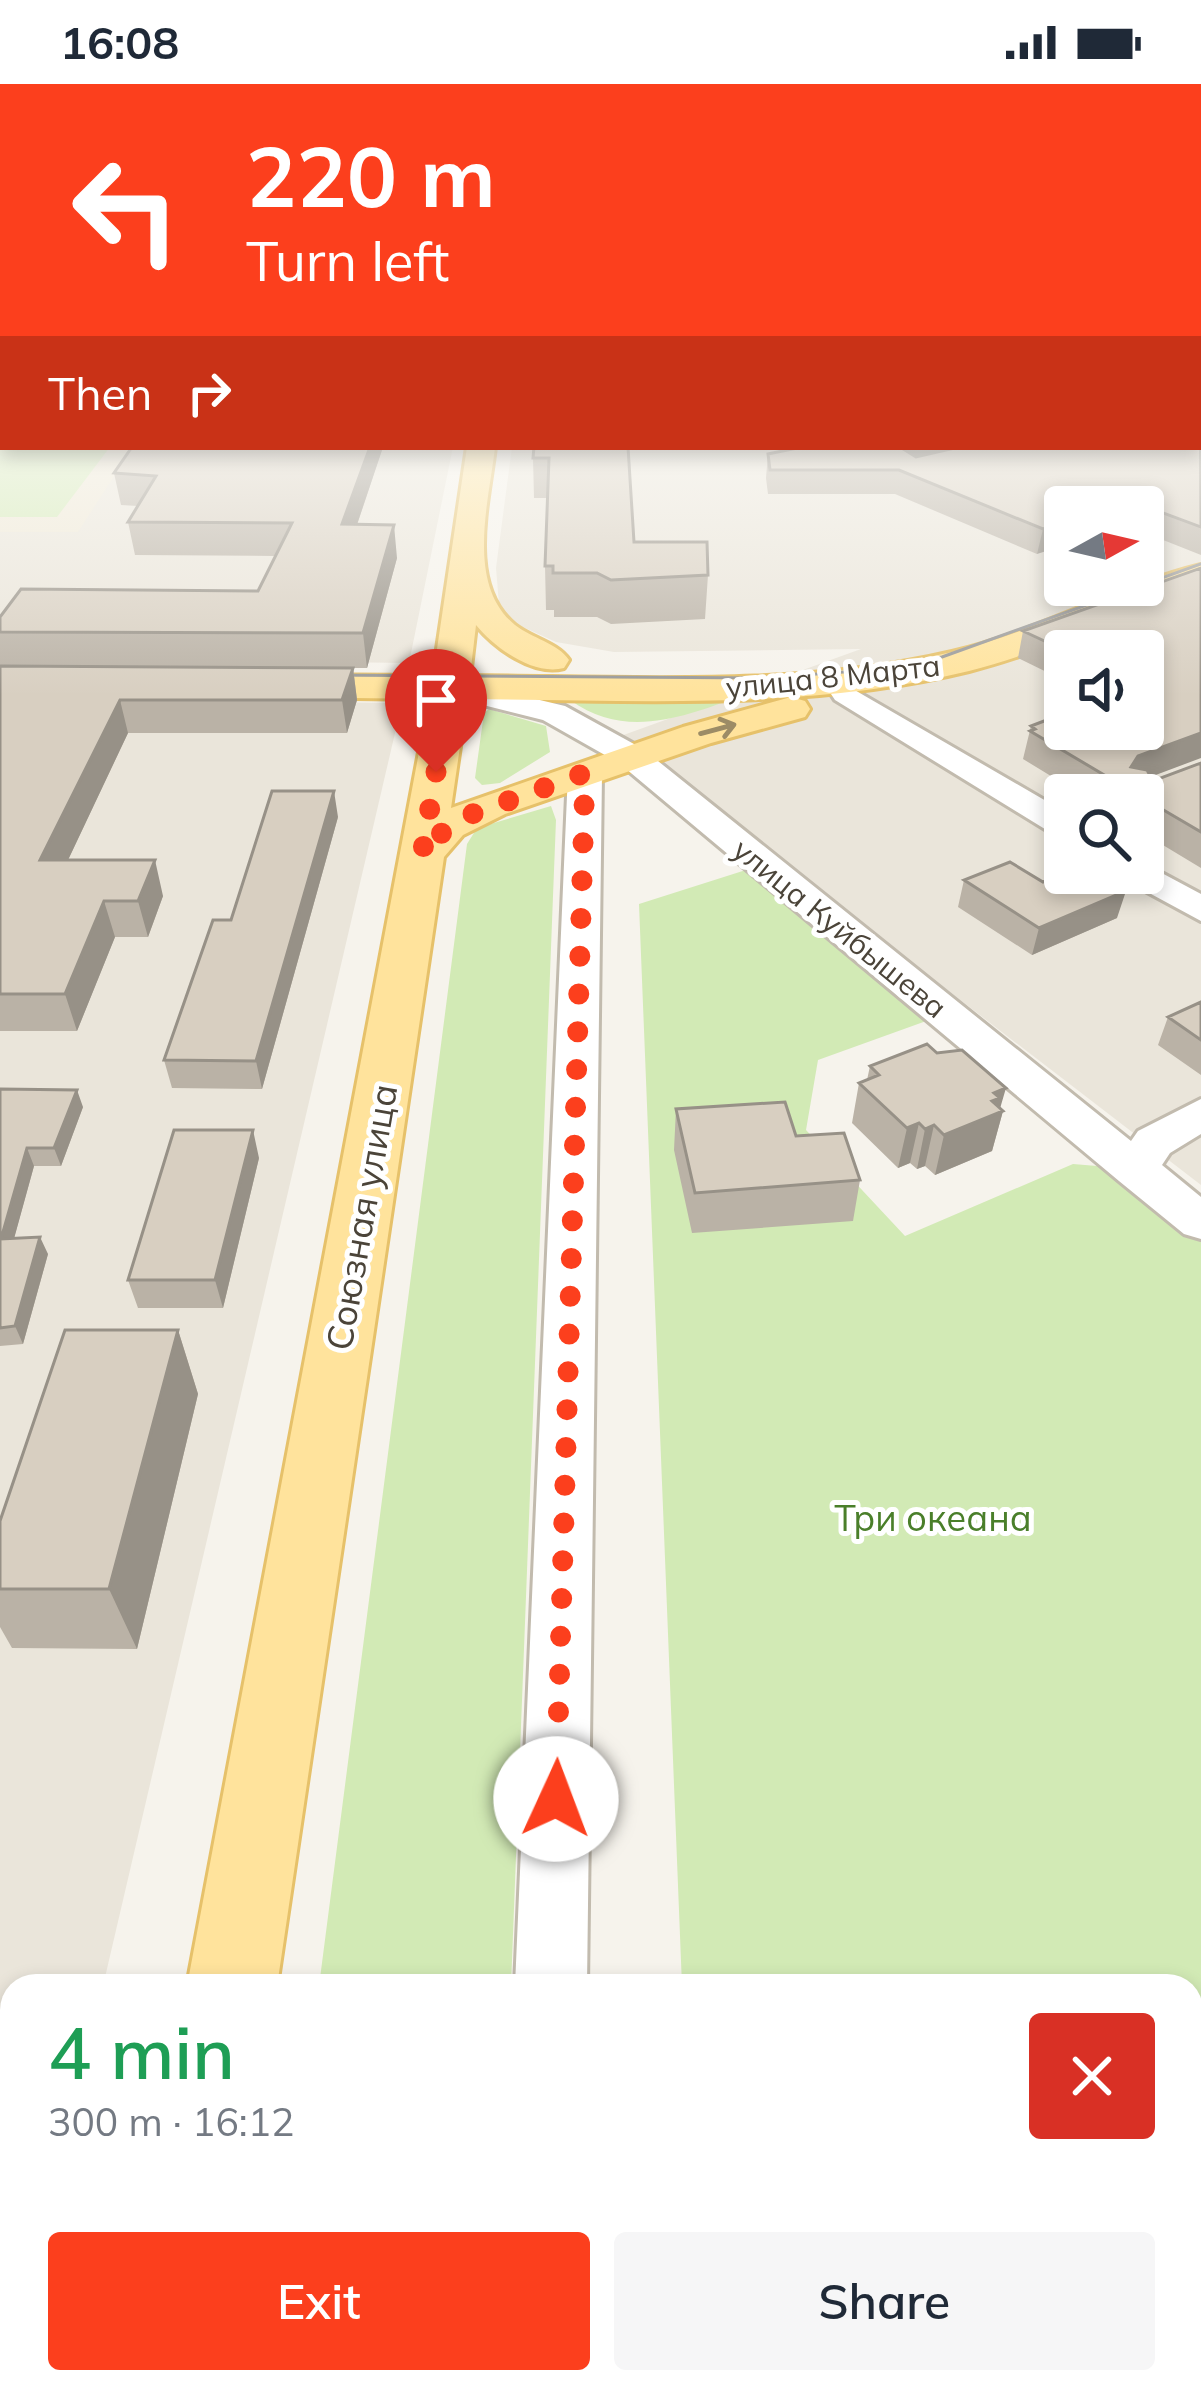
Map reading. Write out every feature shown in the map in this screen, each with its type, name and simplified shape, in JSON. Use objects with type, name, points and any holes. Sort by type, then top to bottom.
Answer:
[{"type":"main road","name":"Союзная улица","points":[[234,1974],[422,855],[477,481]]},
{"type":"main road","points":[[1164,556],[1201,543]]},
{"type":"main road","points":[[466,548],[474,590],[494,630],[551,660]]},
{"type":"main road","name":"улица 8 Марта","points":[[451,675],[766,687],[931,670],[1201,575]]},
{"type":"main road","name":"улица 8 Марта","points":[[451,675],[551,660],[778,658],[890,647],[945,634],[1044,599]]},
{"type":"main road","points":[[422,855],[461,818],[608,764],[931,670]]},
{"type":"main road","points":[[250,673],[451,675]]},
{"type":"street","name":"улица Куйбышева","points":[[451,675],[554,713],[608,764],[1201,1222]]},
{"type":"street","points":[[846,694],[1044,814]]},
{"type":"street","points":[[552,1974],[608,764]]},
{"type":"street","points":[[1164,888],[1201,910]]},
{"type":"street","points":[[1135,1171],[1154,1142],[1201,1114]]},
{"type":"shaded area","points":[[0,481],[446,481],[409,663],[0,658]]},
{"type":"shaded area","points":[[0,481],[111,481],[78,532],[0,532]]},
{"type":"shaded area","points":[[508,481],[1201,481],[1201,1185],[618,737],[861,649],[614,652],[556,642],[512,622],[499,604],[496,568]]},
{"type":"shaded area","points":[[0,699],[402,703],[106,1974],[0,1974]]},
{"type":"green space","points":[[0,481],[84,481],[57,517],[0,517]]},
{"type":"green space","points":[[744,695],[678,717],[635,722],[591,712],[570,700]]},
{"type":"green space","points":[[489,709],[546,726],[550,752],[500,783],[482,785],[475,778],[484,713]]},
{"type":"green space","points":[[551,806],[556,820],[511,1974],[321,1974],[467,844],[477,828]]},
{"type":"green space","name":"Три океана","points":[[749,869],[929,1020],[818,1060],[806,1130],[905,1236],[1073,1164],[1109,1167],[1201,1241],[1201,1974],[682,1974],[639,904]]},
{"type":"building","points":[[153,481],[358,481],[342,524],[394,525],[363,633],[0,632],[0,617],[21,589],[258,591],[292,523],[128,522]]},
{"type":"building","points":[[548,481],[630,481],[634,542],[707,542],[708,575],[611,580],[597,573],[553,573],[553,566],[545,566]]},
{"type":"building","points":[[925,481],[1201,481],[1201,527],[1164,513],[1164,486],[1044,486],[1044,529]]},
{"type":"building","points":[[1201,568],[1201,733],[1164,747],[1164,630],[1044,630],[1044,641],[1023,631],[1094,606],[1164,606],[1164,581]]},
{"type":"building","points":[[0,666],[353,668],[342,700],[120,700],[40,860],[155,860],[138,901],[104,901],[65,994],[0,994]]},
{"type":"building","points":[[1044,721],[1044,739],[1030,731],[1035,729],[1031,726]]},
{"type":"building","points":[[1062,750],[1154,750],[1138,756],[1131,767],[1149,774],[1103,774]]},
{"type":"building","points":[[1201,763],[1201,832],[1164,810],[1164,777]]},
{"type":"building","points":[[272,791],[334,791],[256,1061],[164,1060],[213,920],[231,920]]},
{"type":"building","points":[[1010,862],[1044,882],[1044,894],[1119,894],[1039,928],[964,880]]},
{"type":"building","points":[[1201,1002],[1201,1040],[1168,1017]]},
{"type":"building","points":[[927,1044],[937,1053],[962,1050],[1006,1088],[994,1093],[1000,1098],[992,1101],[1003,1111],[944,1135],[934,1125],[925,1129],[919,1123],[907,1128],[859,1083],[879,1075],[870,1066]]},
{"type":"building","points":[[0,1089],[77,1090],[54,1148],[27,1148],[1,1239],[40,1237],[15,1326],[0,1328]]},
{"type":"building","points":[[785,1102],[796,1136],[844,1133],[860,1180],[695,1193],[676,1109]]},
{"type":"building","points":[[174,1130],[253,1130],[215,1280],[128,1280]]},
{"type":"building","points":[[65,1330],[178,1330],[109,1589],[0,1589],[0,1521]]},
{"type":"tram line","points":[[324,675],[761,678],[871,670],[942,657],[1201,564]]},
{"type":"route","points":[[436,772],[422,855],[461,818],[585,773],[556,1799]]}]
